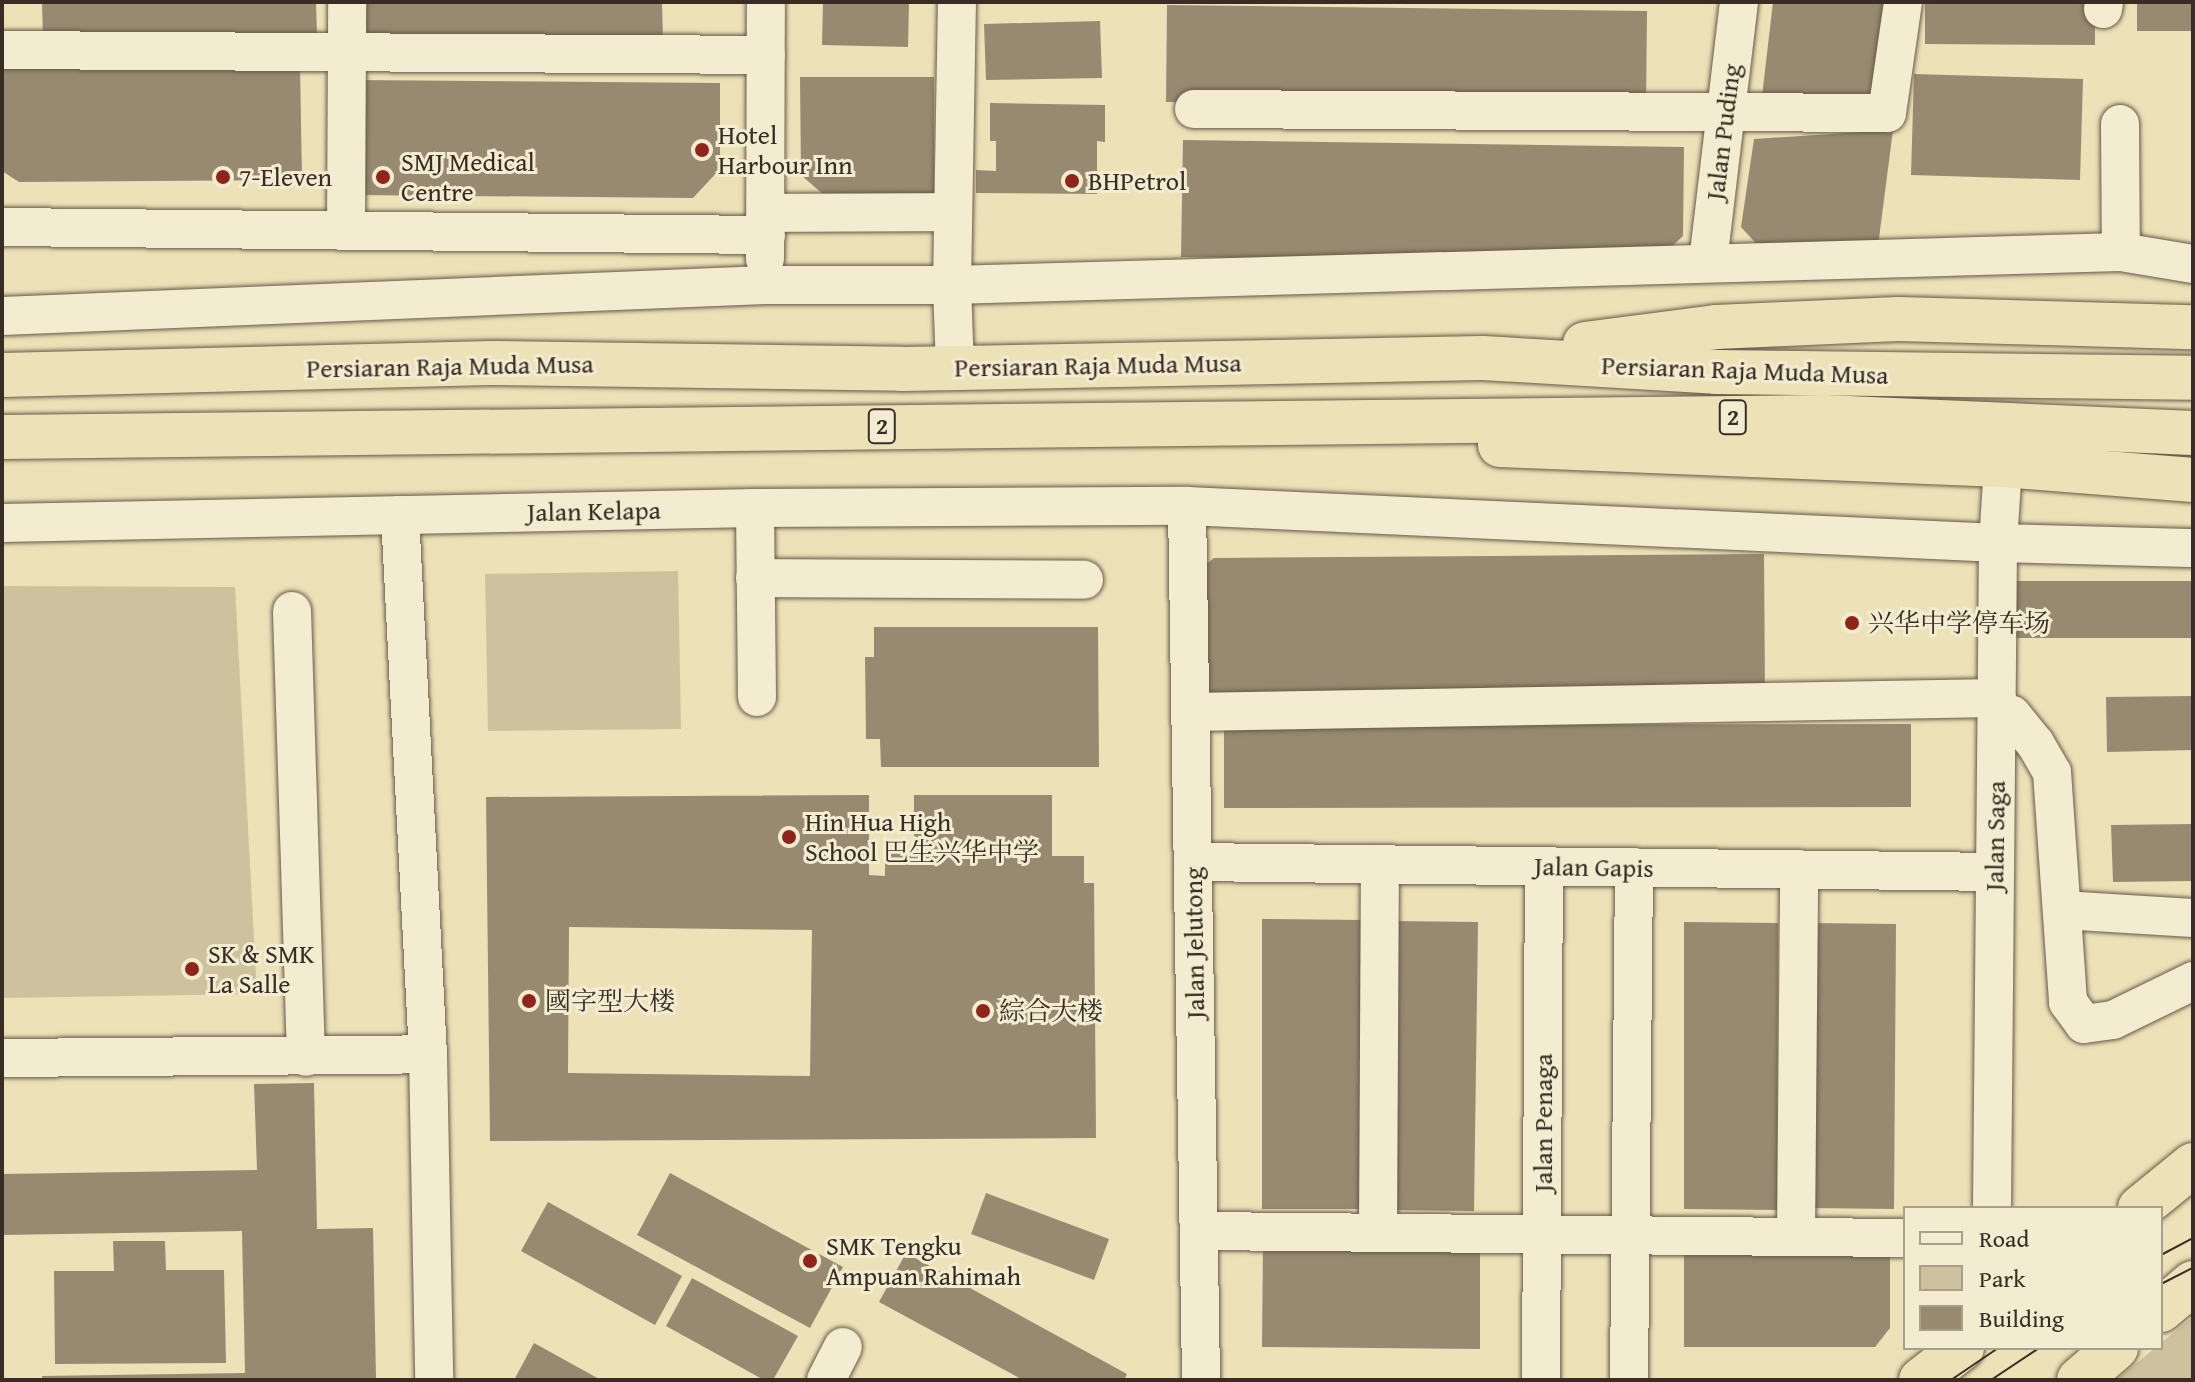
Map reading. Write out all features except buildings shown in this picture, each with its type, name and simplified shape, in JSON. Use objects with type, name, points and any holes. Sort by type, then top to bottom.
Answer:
[{"type":"highway","points":[[1483,358],[1716,327],[1883,320],[2193,327]]},
{"type":"highway","name":"Persiaran Raja Muda Musa","points":[[2,375],[495,363],[955,368],[1483,358],[1716,372],[2193,378]]},
{"type":"highway","name":"Persiaran Raja Muda Musa","points":[[2,437],[1825,417],[2193,433]]},
{"type":"highway","points":[[1272,421],[1541,449],[2003,465],[2193,480]]},
{"type":"highway","points":[[2142,1206],[2193,1165]]},
{"type":"highway","points":[[2163,1308],[2193,1283]]},
{"type":"highway","points":[[1921,1380],[1959,1350]]},
{"type":"highway","points":[[2079,1380],[2114,1350]]},
{"type":"street","points":[[346,230],[347,2]]},
{"type":"street","points":[[765,285],[766,2]]},
{"type":"street","points":[[955,368],[952,285],[957,2]]},
{"type":"street","name":"Jalan Puding","points":[[1708,262],[1739,2]]},
{"type":"street","points":[[1194,109],[1725,115],[1887,113],[1903,2]]},
{"type":"street","points":[[2,50],[766,55]]},
{"type":"street","points":[[2120,124],[2121,252]]},
{"type":"street","points":[[2,227],[486,232],[766,224],[953,212]]},
{"type":"street","points":[[485,294],[486,232]]},
{"type":"street","points":[[2,316],[765,285],[952,285],[2121,252],[2193,264]]},
{"type":"street","name":"Jalan Saga","points":[[1992,1206],[1998,543],[2003,465]]},
{"type":"street","name":"Jalan Kelapa","points":[[2,523],[755,508],[1187,506],[1998,543],[2193,548]]},
{"type":"street","name":"Jalan Jelutong","points":[[1187,506],[1201,1380]]},
{"type":"street","points":[[755,508],[757,697]]},
{"type":"street","points":[[400,515],[428,1054],[434,1380]]},
{"type":"street","points":[[755,578],[1084,580]]},
{"type":"street","points":[[292,611],[306,1057]]},
{"type":"street","points":[[1190,712],[1997,708],[2012,715],[2035,743],[2052,772],[2068,1002],[2084,1024],[2113,1020],[2193,981]]},
{"type":"street","name":"Jalan Gapis","points":[[1193,862],[1995,872]]},
{"type":"street","points":[[1378,1233],[1380,864]]},
{"type":"street","name":"Jalan Penaga","points":[[1541,1380],[1544,866]]},
{"type":"street","points":[[1629,1380],[1634,867]]},
{"type":"street","points":[[1796,1237],[1799,869]]},
{"type":"street","points":[[2062,910],[2193,918]]},
{"type":"street","points":[[2,1058],[428,1054]]},
{"type":"street","points":[[1199,1231],[1903,1238]]},
{"type":"green space","points":[[678,571],[681,729],[488,731],[485,574]]},
{"type":"green space","points":[[2,586],[235,587],[257,994],[2,998]]},
{"type":"green space","points":[[2193,1317],[2193,1380],[2116,1380],[2153,1350],[2163,1350],[2163,1341]]},
{"type":"tram line","points":[[2163,1254],[2193,1238]]},
{"type":"tram line","points":[[2163,1283],[2193,1268]]},
{"type":"tram line","points":[[1951,1380],[1995,1350]]},
{"type":"tram line","points":[[1991,1380],[2036,1350]]},
{"type":"place","name":"Hotel Harbour Inn","points":[[702,150]]},
{"type":"place","name":"7-Eleven","points":[[223,177]]},
{"type":"place","name":"SMJ Medical Centre","points":[[383,177]]},
{"type":"place","name":"BHPetrol","points":[[1072,181]]},
{"type":"place","name":"兴华中学停车场","points":[[1852,623]]},
{"type":"place","name":"Hin Hua High School 巴生兴华中学","points":[[789,837]]},
{"type":"place","name":"SK & SMK La Salle","points":[[192,969]]},
{"type":"place","name":"國字型大楼","points":[[529,1001]]},
{"type":"place","name":"綜合大楼","points":[[983,1011]]},
{"type":"place","name":"SMK Tengku Ampuan Rahimah","points":[[810,1261]]}]
